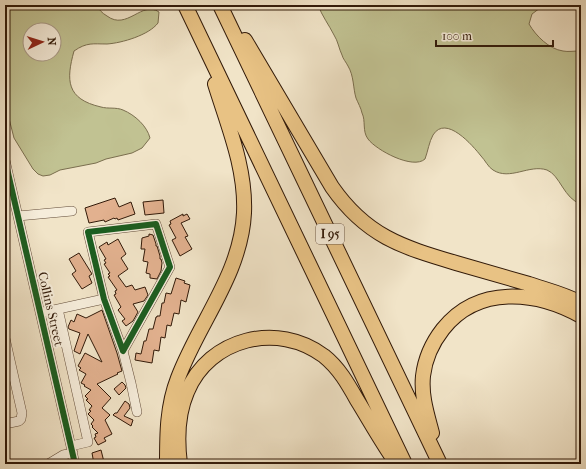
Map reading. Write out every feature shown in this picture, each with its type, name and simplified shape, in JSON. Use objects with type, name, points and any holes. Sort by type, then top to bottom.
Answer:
[{"type":"highway","name":"I 95","points":[[185,5],[405,464]]},
{"type":"highway","name":"I 95","points":[[220,5],[440,463]]},
{"type":"highway","points":[[220,5],[251,49],[332,187],[349,208],[369,227],[390,240],[413,250],[558,293],[581,302]]},
{"type":"highway","points":[[166,464],[169,414],[175,388],[190,350],[233,265],[240,242],[244,213],[243,185],[239,161],[203,43]]},
{"type":"highway","points":[[440,463],[425,405],[423,375],[431,349],[437,337],[450,321],[465,309],[481,301],[508,296],[529,297],[564,308],[581,316]]},
{"type":"highway","points":[[180,464],[180,418],[184,399],[193,380],[211,359],[227,348],[246,341],[266,338],[285,339],[302,344],[319,352],[333,364],[343,376],[397,464]]},
{"type":"street","name":"Collins Street","points":[[5,160],[75,464]]},
{"type":"street","points":[[18,216],[72,212]]},
{"type":"street","points":[[123,351],[170,267],[156,224],[88,232],[104,299],[123,351],[137,412]]},
{"type":"street","points":[[40,313],[104,299]]},
{"type":"street","points":[[48,464],[88,442],[58,309]]},
{"type":"street","points":[[5,338],[22,413],[21,418],[18,421],[5,424]]},
{"type":"green space","points":[[5,5],[97,5],[101,11],[114,20],[128,18],[147,10],[153,9],[159,12],[158,23],[142,35],[113,43],[86,45],[74,51],[71,61],[71,87],[75,93],[81,99],[89,103],[101,107],[123,110],[140,121],[150,138],[142,148],[132,153],[96,163],[60,170],[50,175],[43,176],[38,174],[33,169],[14,138],[5,103]]},
{"type":"green space","points":[[318,5],[544,5],[532,14],[529,24],[535,33],[548,45],[558,50],[579,51],[581,49],[581,204],[570,197],[555,177],[547,170],[533,169],[506,174],[493,170],[466,139],[452,130],[445,128],[438,129],[433,135],[425,159],[419,162],[412,162],[395,157],[386,153],[372,143],[366,136],[363,116],[356,98],[350,70]]},
{"type":"building","points":[[115,198],[119,207],[131,202],[135,214],[118,220],[117,218],[114,218],[105,222],[104,220],[89,223],[85,208]]},
{"type":"building","points":[[163,200],[164,213],[145,215],[143,202]]},
{"type":"building","points":[[183,214],[183,216],[187,214],[190,219],[181,223],[188,236],[185,237],[192,249],[180,256],[172,240],[176,238],[169,225],[171,224],[170,221]]},
{"type":"building","points":[[149,234],[153,235],[162,263],[161,271],[157,279],[150,278],[150,274],[146,273],[148,262],[143,261],[145,249],[141,249],[142,238],[149,236]]},
{"type":"building","points":[[118,239],[126,254],[121,258],[128,269],[118,276],[126,287],[132,285],[135,290],[145,287],[148,295],[144,301],[133,304],[138,312],[133,321],[126,326],[122,321],[125,319],[118,310],[121,307],[114,295],[116,294],[115,291],[117,290],[108,277],[110,276],[108,274],[110,273],[104,264],[106,263],[104,260],[106,259],[99,247],[107,242],[108,245]]},
{"type":"building","points":[[79,253],[92,274],[89,276],[92,283],[82,289],[72,274],[76,271],[69,259]]},
{"type":"building","points":[[176,278],[185,281],[184,283],[190,285],[186,302],[181,300],[179,314],[174,313],[171,326],[167,325],[165,338],[161,337],[159,351],[154,350],[152,363],[135,360],[136,353],[141,354],[149,329],[153,329],[156,317],[160,316],[162,303],[164,303],[166,293],[171,294]]},
{"type":"building","points":[[102,310],[122,371],[97,384],[111,398],[102,408],[110,415],[105,420],[112,434],[104,438],[106,441],[98,445],[94,438],[96,437],[95,434],[98,433],[91,424],[94,420],[88,414],[91,411],[89,410],[92,406],[86,400],[88,399],[85,396],[91,390],[81,383],[86,374],[79,370],[81,368],[78,366],[85,353],[102,362],[88,334],[80,354],[74,351],[80,333],[69,329],[68,327],[71,320],[74,322],[77,314],[86,318]]},
{"type":"building","points":[[122,382],[126,388],[119,395],[114,389]]},
{"type":"building","points":[[125,401],[129,404],[130,408],[124,416],[133,420],[131,426],[113,415],[117,413]]},
{"type":"building","points":[[101,450],[104,462],[94,464],[92,453]]},
{"type":"cycle path","points":[[5,160],[75,464]]},
{"type":"cycle path","points":[[156,224],[170,267],[123,351],[104,299],[88,232],[156,224]]}]
